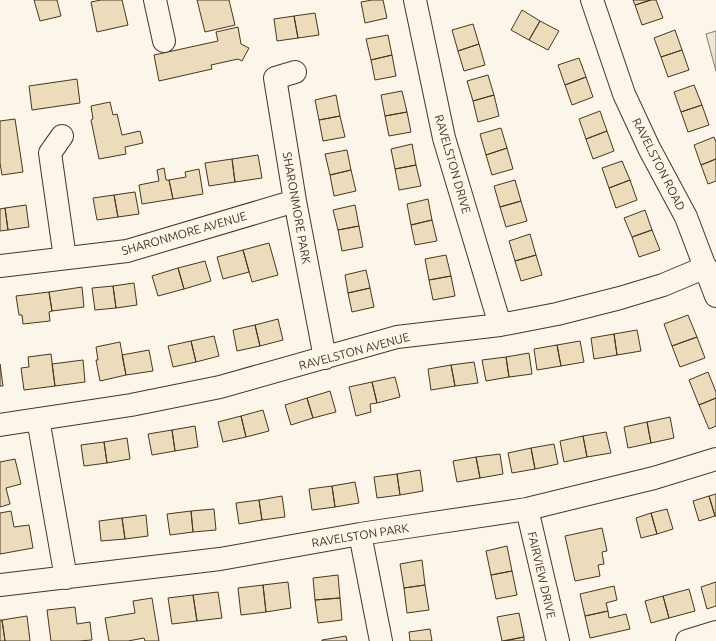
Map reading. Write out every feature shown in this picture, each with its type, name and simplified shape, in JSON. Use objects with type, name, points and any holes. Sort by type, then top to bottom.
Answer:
[{"type":"street","points":[[155,0],[164,41]]},
{"type":"street","name":"RAVELSTON DRIVE","points":[[415,0],[444,138],[500,325]]},
{"type":"street","name":"RAVELSTON ROAD","points":[[592,0],[624,94],[649,148],[686,217],[716,296]]},
{"type":"street","name":"SHARONMORE PARK","points":[[295,72],[275,78],[295,200],[325,358]]},
{"type":"street","points":[[62,136],[50,153],[65,258]]},
{"type":"street","name":"SHARONMORE AVENUE","points":[[0,266],[127,251],[295,200]]},
{"type":"street","name":"RAVELSTON AVENUE","points":[[0,425],[130,405],[220,387],[397,338],[500,325],[557,314],[663,285],[706,267]]},
{"type":"street","points":[[38,420],[66,578]]},
{"type":"street","name":"RAVELSTON PARK","points":[[0,585],[220,559],[360,534],[527,509],[654,478],[716,459]]},
{"type":"street","name":"FAIRVIEW DRIVE","points":[[527,509],[558,641]]},
{"type":"street","points":[[360,534],[381,641]]},
{"type":"street","points":[[687,641],[716,632]]},
{"type":"shaded area","points":[[716,31],[716,71],[706,34]]},
{"type":"building","points":[[34,0],[57,0],[61,16],[40,21]]},
{"type":"building","points":[[101,0],[122,0],[128,25],[97,32],[91,2]]},
{"type":"building","points":[[197,0],[229,0],[235,25],[205,32]]},
{"type":"building","points":[[383,0],[387,18],[365,23],[361,2]]},
{"type":"building","points":[[633,0],[651,0],[635,5]]},
{"type":"building","points":[[656,0],[663,18],[642,25],[635,5]]},
{"type":"building","points":[[522,10],[540,21],[529,40],[511,30]]},
{"type":"building","points":[[315,13],[319,35],[298,38],[294,16]]},
{"type":"building","points":[[294,16],[298,38],[277,41],[274,19]]},
{"type":"building","points":[[540,21],[559,31],[548,50],[529,40]]},
{"type":"building","points":[[473,24],[479,44],[458,51],[452,30]]},
{"type":"building","points":[[238,27],[241,44],[249,48],[242,61],[238,59],[211,65],[212,69],[159,81],[154,55],[218,41],[216,32]]},
{"type":"building","points":[[675,30],[682,50],[661,57],[654,38]]},
{"type":"building","points":[[388,35],[392,55],[371,60],[366,39]]},
{"type":"building","points":[[479,44],[485,65],[464,71],[458,51]]},
{"type":"building","points":[[682,50],[689,70],[668,77],[661,57]]},
{"type":"building","points":[[392,55],[396,76],[375,80],[371,60]]},
{"type":"building","points":[[579,58],[586,77],[565,85],[558,65]]},
{"type":"building","points":[[488,75],[494,95],[473,101],[467,81]]},
{"type":"building","points":[[586,77],[593,97],[572,105],[565,85]]},
{"type":"building","points":[[77,79],[80,103],[32,110],[29,86]]},
{"type":"building","points":[[694,85],[702,105],[681,112],[674,92]]},
{"type":"building","points":[[402,91],[407,112],[385,116],[381,95]]},
{"type":"building","points":[[336,95],[340,116],[319,120],[315,100]]},
{"type":"building","points":[[494,95],[499,116],[478,122],[473,101]]},
{"type":"building","points":[[110,102],[113,115],[117,114],[122,135],[140,131],[143,143],[125,147],[126,154],[99,159],[91,120],[93,119],[91,106]]},
{"type":"building","points":[[702,105],[709,125],[688,132],[681,112]]},
{"type":"building","points":[[600,111],[607,131],[586,139],[579,119]]},
{"type":"building","points":[[407,112],[411,132],[389,136],[385,116]]},
{"type":"building","points":[[340,116],[345,137],[323,141],[319,120]]},
{"type":"building","points":[[15,119],[23,172],[2,175],[0,163],[0,121]]},
{"type":"building","points":[[501,128],[507,148],[486,155],[480,134]]},
{"type":"building","points":[[607,131],[614,151],[593,159],[586,139]]},
{"type":"building","points":[[714,137],[716,142],[716,159],[701,165],[694,145]]},
{"type":"building","points":[[412,144],[416,165],[395,169],[391,149]]},
{"type":"building","points":[[507,148],[513,169],[492,175],[486,155]]},
{"type":"building","points":[[347,150],[351,170],[330,175],[325,154]]},
{"type":"building","points":[[258,155],[262,178],[235,182],[232,159]]},
{"type":"building","points":[[232,159],[235,182],[209,186],[205,163]]},
{"type":"building","points":[[716,159],[716,181],[708,184],[701,165]]},
{"type":"building","points":[[622,161],[630,180],[609,188],[602,168]]},
{"type":"building","points":[[416,165],[421,186],[399,190],[395,169]]},
{"type":"building","points":[[164,168],[166,180],[169,180],[173,199],[142,204],[139,185],[159,181],[157,170]]},
{"type":"building","points":[[199,169],[203,194],[173,199],[169,180],[186,177],[185,172]]},
{"type":"building","points":[[351,170],[356,191],[334,196],[330,175]]},
{"type":"building","points":[[515,180],[521,201],[500,207],[494,186]]},
{"type":"building","points":[[630,180],[637,200],[616,208],[609,188]]},
{"type":"building","points":[[135,192],[139,214],[118,217],[114,195]]},
{"type":"building","points":[[114,195],[118,217],[97,220],[93,198]]},
{"type":"building","points":[[428,199],[432,220],[411,225],[407,204]]},
{"type":"building","points":[[521,201],[527,221],[506,227],[500,207]]},
{"type":"building","points":[[26,205],[29,227],[8,230],[5,208]]},
{"type":"building","points":[[355,205],[359,226],[338,230],[333,210]]},
{"type":"building","points":[[5,208],[8,230],[0,231],[0,209]]},
{"type":"building","points":[[645,210],[652,230],[632,237],[624,218]]},
{"type":"building","points":[[432,220],[437,241],[415,245],[411,225]]},
{"type":"building","points":[[359,226],[363,247],[342,251],[338,230]]},
{"type":"building","points":[[652,230],[660,250],[639,257],[632,237]]},
{"type":"building","points":[[530,234],[536,255],[515,261],[509,241]]},
{"type":"building","points":[[269,243],[278,275],[252,282],[243,250]]},
{"type":"building","points":[[243,250],[249,272],[223,279],[217,257]]},
{"type":"building","points":[[446,255],[451,276],[429,280],[425,259]]},
{"type":"building","points":[[536,255],[542,275],[521,281],[515,261]]},
{"type":"building","points":[[205,261],[211,281],[184,289],[178,268]]},
{"type":"building","points":[[178,268],[184,289],[158,296],[152,276]]},
{"type":"building","points":[[366,270],[370,288],[348,293],[345,275]]},
{"type":"building","points":[[451,276],[455,296],[433,300],[429,280]]},
{"type":"building","points":[[134,283],[137,305],[116,308],[113,286]]},
{"type":"building","points":[[113,286],[116,308],[95,310],[92,288]]},
{"type":"building","points":[[82,287],[84,307],[52,311],[49,292]]},
{"type":"building","points":[[370,288],[374,307],[352,312],[348,293]]},
{"type":"building","points":[[49,292],[52,311],[49,312],[50,321],[23,324],[22,315],[19,315],[16,296]]},
{"type":"building","points":[[688,315],[697,337],[672,346],[664,324]]},
{"type":"building","points":[[278,319],[283,340],[260,346],[255,325]]},
{"type":"building","points":[[255,325],[260,346],[237,351],[233,330]]},
{"type":"building","points":[[637,330],[641,351],[617,355],[614,334]]},
{"type":"building","points":[[614,334],[617,355],[594,359],[591,338]]},
{"type":"building","points":[[214,336],[219,356],[196,362],[191,341]]},
{"type":"building","points":[[697,337],[705,358],[680,367],[672,346]]},
{"type":"building","points":[[191,341],[196,362],[173,367],[168,346]]},
{"type":"building","points":[[580,341],[584,362],[561,366],[557,345]]},
{"type":"building","points":[[120,342],[126,375],[100,381],[96,360],[98,360],[96,347]]},
{"type":"building","points":[[557,345],[561,366],[537,370],[534,349]]},
{"type":"building","points":[[149,350],[153,371],[126,375],[122,355]]},
{"type":"building","points":[[529,353],[532,374],[509,377],[506,357]]},
{"type":"building","points":[[51,354],[55,386],[24,390],[21,368],[29,367],[28,357]]},
{"type":"building","points":[[506,357],[509,377],[486,381],[482,360]]},
{"type":"building","points":[[83,360],[85,382],[55,386],[52,364]]},
{"type":"building","points":[[474,362],[478,383],[455,386],[451,365]]},
{"type":"building","points":[[0,364],[3,386],[0,386]]},
{"type":"building","points":[[451,365],[455,386],[431,390],[428,369]]},
{"type":"building","points":[[708,372],[716,392],[716,398],[699,405],[689,380]]},
{"type":"building","points":[[395,377],[400,397],[377,403],[372,382]]},
{"type":"building","points":[[372,382],[377,403],[370,404],[371,412],[356,416],[349,387]]},
{"type":"building","points":[[330,391],[336,412],[313,418],[307,398]]},
{"type":"building","points":[[307,398],[313,418],[291,425],[285,405]]},
{"type":"building","points":[[716,398],[716,426],[709,429],[699,405]]},
{"type":"building","points":[[263,410],[269,431],[246,437],[241,416]]},
{"type":"building","points":[[241,416],[246,437],[223,442],[218,422]]},
{"type":"building","points":[[670,417],[674,438],[651,443],[647,422]]},
{"type":"building","points":[[647,422],[651,443],[628,448],[624,427]]},
{"type":"building","points":[[195,426],[198,447],[175,451],[172,430]]},
{"type":"building","points":[[172,430],[175,451],[152,455],[148,434]]},
{"type":"building","points":[[606,432],[611,453],[587,457],[583,436]]},
{"type":"building","points":[[583,436],[587,457],[564,462],[560,441]]},
{"type":"building","points":[[127,438],[130,459],[107,463],[104,442]]},
{"type":"building","points":[[104,442],[107,463],[84,466],[81,445]]},
{"type":"building","points":[[554,444],[558,464],[535,469],[531,448]]},
{"type":"building","points":[[531,448],[535,469],[512,473],[508,453]]},
{"type":"building","points":[[500,454],[503,474],[480,478],[476,457]]},
{"type":"building","points":[[476,457],[480,478],[457,482],[453,461]]},
{"type":"building","points":[[15,459],[21,484],[6,488],[10,504],[0,507],[0,462]]},
{"type":"building","points":[[420,470],[423,491],[400,495],[397,474]]},
{"type":"building","points":[[397,474],[400,495],[377,498],[374,477]]},
{"type":"building","points":[[355,482],[359,503],[335,507],[332,486]]},
{"type":"building","points":[[332,486],[335,507],[312,510],[309,489]]},
{"type":"building","points":[[716,494],[716,516],[715,516],[709,496]]},
{"type":"building","points":[[282,496],[285,517],[262,520],[259,500]]},
{"type":"building","points":[[709,496],[715,516],[699,521],[693,501]]},
{"type":"building","points":[[259,500],[262,520],[239,524],[236,503]]},
{"type":"building","points":[[214,509],[216,530],[193,532],[191,511]]},
{"type":"building","points":[[667,509],[673,529],[657,534],[651,513]]},
{"type":"building","points":[[11,511],[14,527],[29,525],[33,548],[0,554],[0,513]]},
{"type":"building","points":[[191,511],[193,532],[170,535],[167,514]]},
{"type":"building","points":[[651,513],[657,534],[641,538],[636,518]]},
{"type":"building","points":[[146,515],[148,536],[125,539],[122,518]]},
{"type":"building","points":[[122,518],[125,539],[101,541],[99,521]]},
{"type":"building","points":[[602,528],[607,551],[602,552],[604,564],[598,565],[600,576],[575,581],[565,536]]},
{"type":"building","points":[[507,546],[512,571],[491,575],[486,551]]},
{"type":"building","points":[[422,560],[425,585],[404,588],[400,564]]},
{"type":"building","points":[[512,571],[517,595],[496,599],[491,575]]},
{"type":"building","points":[[338,575],[340,598],[315,600],[313,578]]},
{"type":"building","points":[[288,582],[291,608],[266,612],[263,585]]},
{"type":"building","points":[[716,582],[716,606],[707,609],[701,587]]},
{"type":"building","points":[[263,585],[266,612],[241,615],[238,588]]},
{"type":"building","points":[[425,585],[429,610],[407,613],[404,588]]},
{"type":"building","points":[[614,586],[617,600],[606,603],[608,611],[585,616],[580,594]]},
{"type":"building","points":[[689,589],[695,611],[669,618],[663,596]]},
{"type":"building","points":[[218,592],[222,618],[197,621],[193,595]]},
{"type":"building","points":[[193,595],[197,621],[172,624],[168,598]]},
{"type":"building","points":[[663,596],[669,618],[651,623],[645,601]]},
{"type":"building","points":[[152,598],[159,641],[145,641],[144,638],[128,641],[109,641],[105,618],[135,613],[133,601]]},
{"type":"building","points":[[340,598],[342,620],[318,623],[315,600]]},
{"type":"building","points":[[75,607],[77,624],[90,622],[92,640],[51,641],[47,610]]},
{"type":"building","points":[[608,611],[609,618],[626,614],[630,629],[590,638],[585,616]]},
{"type":"building","points":[[519,613],[524,637],[502,641],[497,617]]},
{"type":"building","points":[[27,616],[30,641],[5,641],[2,620]]},
{"type":"building","points":[[0,620],[2,620],[5,641],[0,641]]},
{"type":"building","points":[[430,629],[432,641],[410,641],[409,632]]},
{"type":"building","points":[[346,636],[347,641],[322,641],[322,640]]},
{"type":"building","points":[[524,637],[524,641],[505,641]]}]
